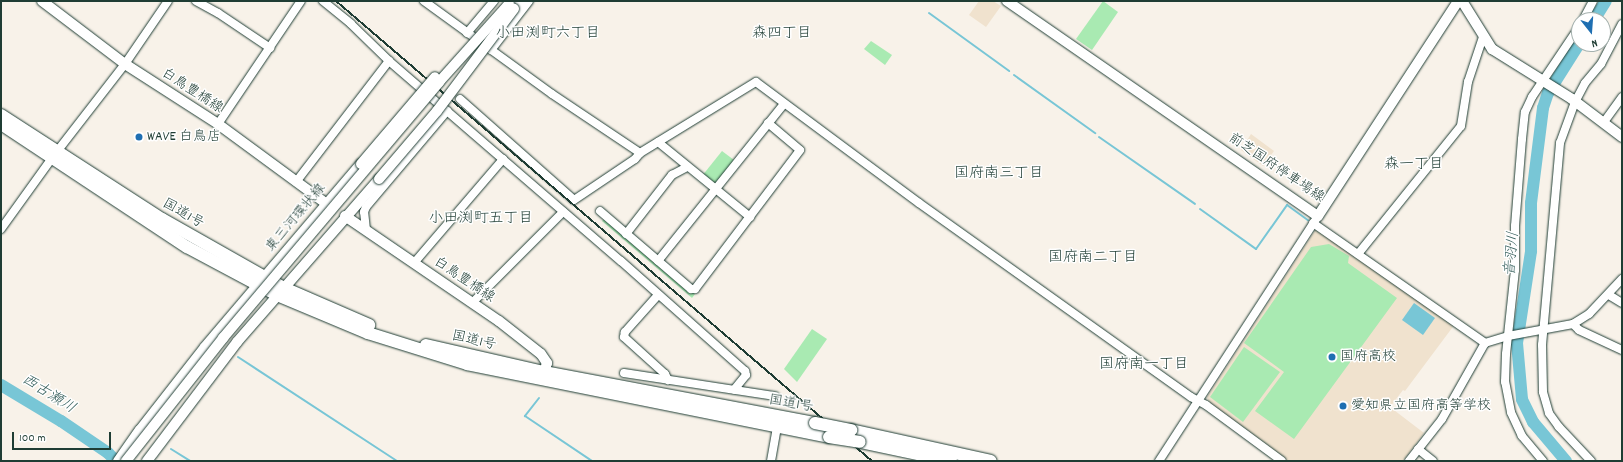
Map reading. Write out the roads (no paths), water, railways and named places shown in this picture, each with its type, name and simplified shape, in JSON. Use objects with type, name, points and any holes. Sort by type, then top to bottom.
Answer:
[{"type":"highway","name":"国道1号","points":[[1,115],[55,155],[187,247],[368,333],[416,350],[467,364],[543,376],[778,423],[829,437],[951,461]]},
{"type":"highway","name":"国道1号","points":[[1,124],[55,155]]},
{"type":"highway","name":"国道1号","points":[[778,423],[815,423],[991,461]]},
{"type":"main road","name":"白鳥豊橋線","points":[[42,1],[125,64],[218,124],[327,204]]},
{"type":"main road","name":"前芝国府停車場線","points":[[1006,1],[1316,219],[1458,1]]},
{"type":"main road","points":[[1462,1],[1483,37],[1492,49],[1574,100],[1622,136]]},
{"type":"main road","points":[[146,461],[237,342],[437,111],[512,3]]},
{"type":"main road","name":"東三河環状線","points":[[118,461],[140,430],[205,347],[420,94],[512,3]]},
{"type":"main road","name":"東三河環状線","points":[[126,461],[223,338],[439,82],[512,3]]},
{"type":"main road","name":"白鳥豊橋線","points":[[345,216],[472,303],[541,354],[547,363],[543,376]]},
{"type":"street","points":[[1,229],[55,155],[125,64],[168,1]]},
{"type":"street","points":[[196,1],[218,13],[270,48]]},
{"type":"street","points":[[218,124],[301,1]]},
{"type":"street","points":[[323,1],[351,24],[389,61],[745,371],[746,375],[734,390]]},
{"type":"street","points":[[424,1],[491,50],[640,153]]},
{"type":"street","points":[[467,32],[494,1]]},
{"type":"street","points":[[491,50],[529,1]]},
{"type":"street","points":[[1587,12],[1593,1]]},
{"type":"street","points":[[1591,461],[1559,427],[1549,413],[1543,392],[1541,367],[1542,330],[1560,143],[1574,100],[1585,83],[1601,64],[1622,24]]},
{"type":"street","points":[[1358,254],[1461,126],[1468,82],[1483,37]]},
{"type":"street","points":[[1543,461],[1522,436],[1511,412],[1506,382],[1514,293],[1516,226],[1524,119],[1532,97],[1544,82],[1571,40]]},
{"type":"street","points":[[296,182],[389,61]]},
{"type":"street","points":[[460,99],[574,200],[635,159],[640,153],[756,82],[919,203],[1282,461]]},
{"type":"street","points":[[1604,122],[1622,97]]},
{"type":"street","points":[[658,261],[784,104]]},
{"type":"street","points":[[366,230],[364,212],[366,207],[447,111]]},
{"type":"street","points":[[600,212],[691,289],[695,289],[800,150],[768,123]]},
{"type":"street","points":[[658,142],[750,217]]},
{"type":"street","points":[[414,263],[503,159]]},
{"type":"street","points":[[626,234],[672,175],[687,167]]},
{"type":"street","points":[[472,303],[563,212]]},
{"type":"street","points":[[1159,461],[1316,219],[1358,254],[1486,343]]},
{"type":"street","points":[[1409,461],[1442,419],[1486,343],[1510,336],[1573,324],[1589,314],[1609,295],[1622,279]]},
{"type":"street","points":[[658,294],[625,332],[624,337],[665,374],[668,380]]},
{"type":"street","points":[[1609,295],[1622,303]]},
{"type":"street","points":[[1573,324],[1579,330],[1622,350]]},
{"type":"street","points":[[624,373],[775,396]]},
{"type":"street","points":[[771,461],[778,423]]},
{"type":"street","points":[[1418,449],[1433,461]]},
{"type":"water","points":[[1414,303],[1435,318],[1423,335],[1402,320]]},
{"type":"waterway","name":"音羽川","points":[[1599,12],[1606,1]]},
{"type":"waterway","points":[[929,13],[1009,71]]},
{"type":"waterway","name":"音羽川","points":[[1566,461],[1533,422],[1522,399],[1517,343],[1531,251],[1531,203],[1543,108],[1548,93],[1574,52]]},
{"type":"waterway","points":[[1014,75],[1095,133]]},
{"type":"waterway","points":[[1099,137],[1195,204]]},
{"type":"waterway","points":[[1200,209],[1256,249],[1287,205],[1308,220]]},
{"type":"waterway","points":[[238,357],[397,461]]},
{"type":"waterway","name":"西古瀬川","points":[[1,385],[61,421],[108,453],[116,461]]},
{"type":"waterway","points":[[539,398],[525,416],[592,461]]},
{"type":"waterway","points":[[171,449],[190,461]]},
{"type":"railway","points":[[336,1],[872,461]]},
{"type":"place","name":"WAVE 白鳥店","points":[[139,137]]},
{"type":"place","name":"国府高校","points":[[1332,357]]},
{"type":"place","name":"愛知県立国府高等学校","points":[[1343,406]]},
{"type":"district","name":"小田渕町六丁目","points":[[548,35]]},
{"type":"district","name":"森四丁目","points":[[782,35]]},
{"type":"district","name":"森一丁目","points":[[1414,166]]},
{"type":"district","name":"国府南三丁目","points":[[999,175]]},
{"type":"district","name":"小田渕町五丁目","points":[[481,220]]},
{"type":"district","name":"国府南二丁目","points":[[1093,259]]},
{"type":"district","name":"国府南一丁目","points":[[1144,366]]}]
